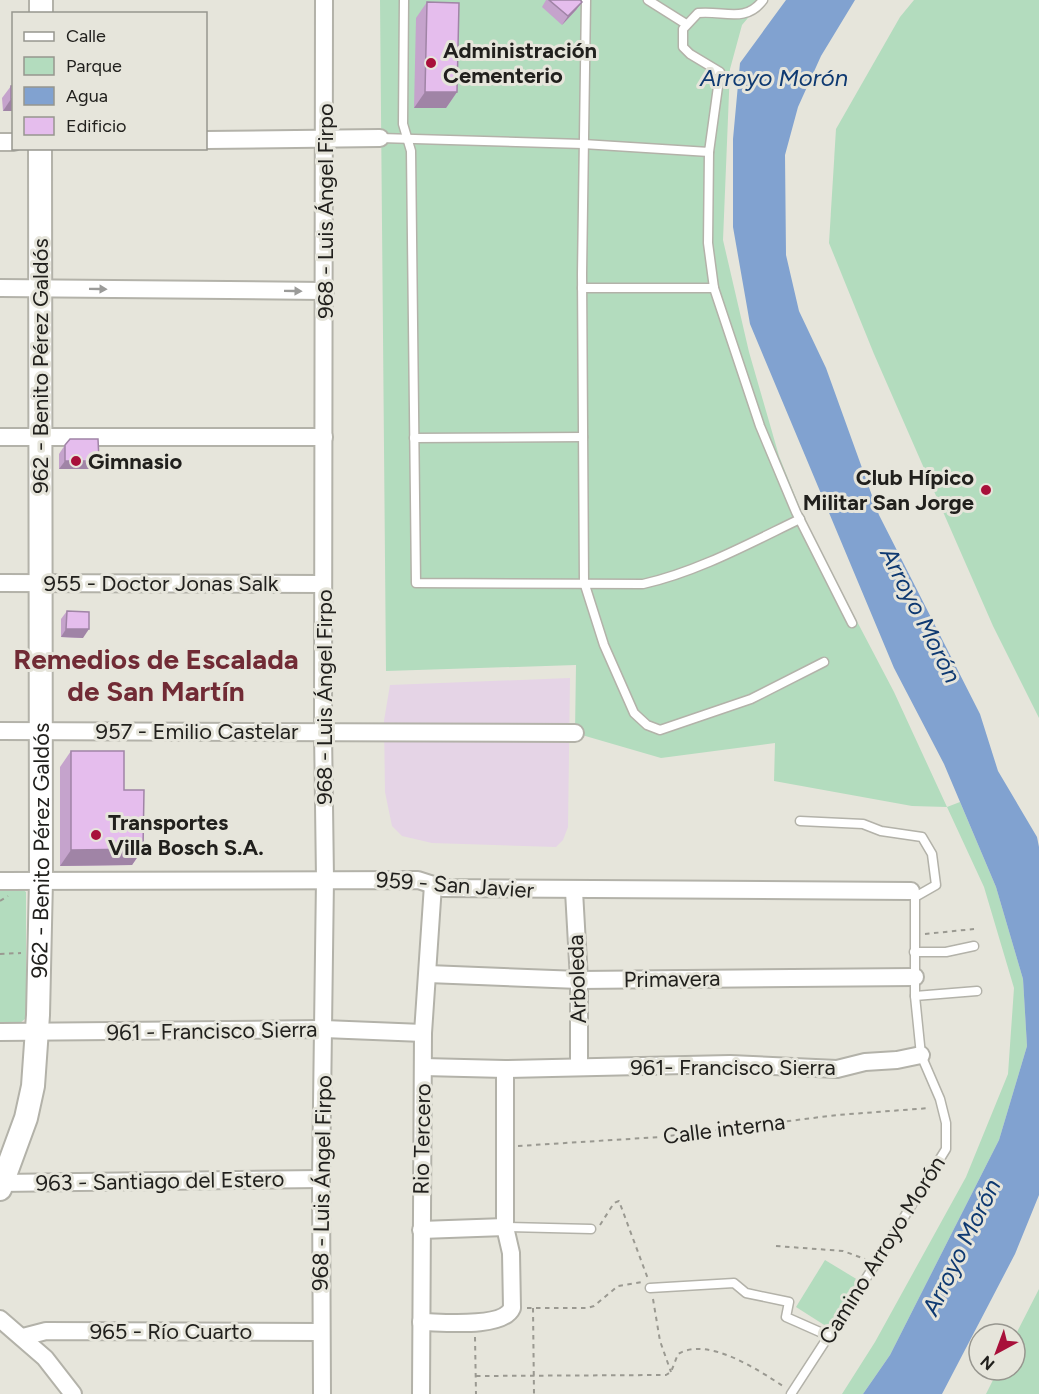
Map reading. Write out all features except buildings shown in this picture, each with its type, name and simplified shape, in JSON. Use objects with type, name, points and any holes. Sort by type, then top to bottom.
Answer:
[{"type":"main road","name":"962 - Benito Pérez Galdós","points":[[1,1185],[26,1118],[33,1086],[37,1033],[41,880],[40,150]]},
{"type":"street","name":"968 - Luis Ángel Firpo","points":[[321,1394],[325,879],[323,731],[324,0]]},
{"type":"street","points":[[207,140],[380,138]]},
{"type":"street","points":[[0,288],[325,291]]},
{"type":"street","points":[[0,437],[324,437]]},
{"type":"street","name":"955 - Doctor Jonas Salk","points":[[0,583],[323,584]]},
{"type":"street","name":"957 - Emilio Castelar","points":[[0,731],[575,733]]},
{"type":"street","name":"959 - San Javier","points":[[0,881],[418,880],[443,888],[913,894]]},
{"type":"street","name":"Rio Tercero","points":[[421,1394],[423,1033],[433,885]]},
{"type":"street","name":"Arboleda","points":[[574,891],[579,980],[579,1067]]},
{"type":"street","name":"Primavera","points":[[428,974],[579,980],[915,977]]},
{"type":"street","name":"961 - Francisco Sierra","points":[[0,1032],[324,1029],[423,1033]]},
{"type":"street","name":"961- Francisco Sierra","points":[[423,1067],[505,1068],[730,1064],[837,1069],[865,1062],[897,1060],[921,1055]]},
{"type":"street","points":[[420,1322],[491,1322],[503,1318],[512,1308],[511,1253],[505,1227],[505,1068]]},
{"type":"street","name":"963 - Santiago del Estero","points":[[1,1185],[321,1179]]},
{"type":"street","points":[[422,1230],[505,1227]]},
{"type":"street","points":[[0,1319],[45,1358],[73,1394]]},
{"type":"street","name":"965 - Río Cuarto","points":[[23,1337],[46,1331],[321,1332]]},
{"type":"lane","points":[[404,0],[403,124],[411,151],[416,583],[643,584],[739,548],[800,519]]},
{"type":"lane","points":[[586,0],[582,288],[584,582],[604,645],[634,713],[647,725],[660,729],[751,699],[824,662]]},
{"type":"lane","points":[[648,0],[686,24]]},
{"type":"lane","points":[[762,0],[752,12],[743,16],[716,11],[698,13],[686,24],[682,36],[683,47],[690,54],[720,72],[709,152],[708,243],[714,288],[760,426],[800,519],[852,623]]},
{"type":"lane","points":[[380,138],[583,144],[709,152]]},
{"type":"lane","points":[[582,288],[714,288]]},
{"type":"lane","points":[[414,438],[583,437]]},
{"type":"lane","points":[[800,821],[863,824],[881,831],[922,837],[932,855],[936,885],[913,894],[916,936],[915,996],[921,1055],[941,1103]]},
{"type":"lane","points":[[914,952],[946,952],[974,946]]},
{"type":"lane","points":[[915,996],[977,991]]},
{"type":"lane","name":"Camino Arroyo Morón","points":[[792,1393],[876,1263],[945,1149],[946,1123],[941,1103]]},
{"type":"lane","points":[[505,1227],[591,1229]]},
{"type":"lane","points":[[649,1284],[734,1283],[746,1293],[789,1302],[786,1317],[829,1336]]},
{"type":"path","points":[[916,936],[974,929]]},
{"type":"path","points":[[0,954],[40,952]]},
{"type":"path","name":"Calle interna","points":[[506,1146],[537,1146],[564,1141],[670,1136],[941,1103]]},
{"type":"path","points":[[591,1229],[599,1226],[614,1203],[619,1201],[649,1284],[660,1341],[671,1372]]},
{"type":"path","points":[[776,1246],[843,1251],[876,1263]]},
{"type":"path","points":[[512,1308],[587,1308],[594,1306],[618,1286],[649,1284]]},
{"type":"path","points":[[533,1308],[534,1394]]},
{"type":"path","points":[[475,1322],[476,1394]]},
{"type":"path","points":[[476,1376],[666,1375],[671,1372],[678,1354],[692,1348],[735,1358],[792,1393]]},
{"type":"shaded area","points":[[570,678],[568,827],[563,840],[556,847],[432,843],[402,836],[392,826],[385,792],[384,721],[390,685]]},
{"type":"green space","points":[[380,0],[763,0],[742,25],[730,69],[723,240],[749,352],[779,456],[808,528],[894,692],[947,807],[912,806],[774,781],[775,743],[661,758],[575,733],[576,665],[386,671]]},
{"type":"green space","name":"Club Hípico Militar San Jorge","points":[[914,0],[1039,0],[1039,718],[993,626],[874,354],[829,243],[836,129],[900,17]]},
{"type":"green space","points":[[960,802],[996,887],[1023,979],[1027,1046],[999,1140],[890,1355],[863,1394],[842,1394],[875,1342],[966,1177],[1008,1074],[1014,988],[984,887],[947,807]]},
{"type":"green space","points":[[0,885],[17,885],[26,892],[26,1018],[19,1024],[0,1024]]},
{"type":"green space","points":[[825,1260],[858,1280],[829,1328],[796,1307]]},
{"type":"green space","points":[[1039,1289],[1039,1394],[986,1394],[992,1382],[1027,1382],[1027,1322],[1022,1322]]},
{"type":"water","name":"Arroyo Morón","points":[[786,0],[855,0],[821,56],[798,107],[785,155],[786,255],[799,311],[826,368],[879,515],[980,714],[998,771],[1037,837],[1039,847],[1039,1195],[1015,1254],[980,1322],[967,1322],[967,1346],[942,1394],[863,1394],[890,1355],[999,1140],[1027,1046],[1023,979],[996,887],[944,764],[894,668],[750,324],[733,227],[733,139],[740,63]]},
{"type":"place","name":"Administración Cementerio","points":[[431,63]]},
{"type":"place","name":"Gimnasio","points":[[76,461]]},
{"type":"place","name":"Club Hípico Militar San Jorge","points":[[986,490]]},
{"type":"place","name":"Transportes Villa Bosch S.A.","points":[[96,835]]},
{"type":"district","name":"Remedios de Escalada de San Martín","points":[[156,675]]}]
